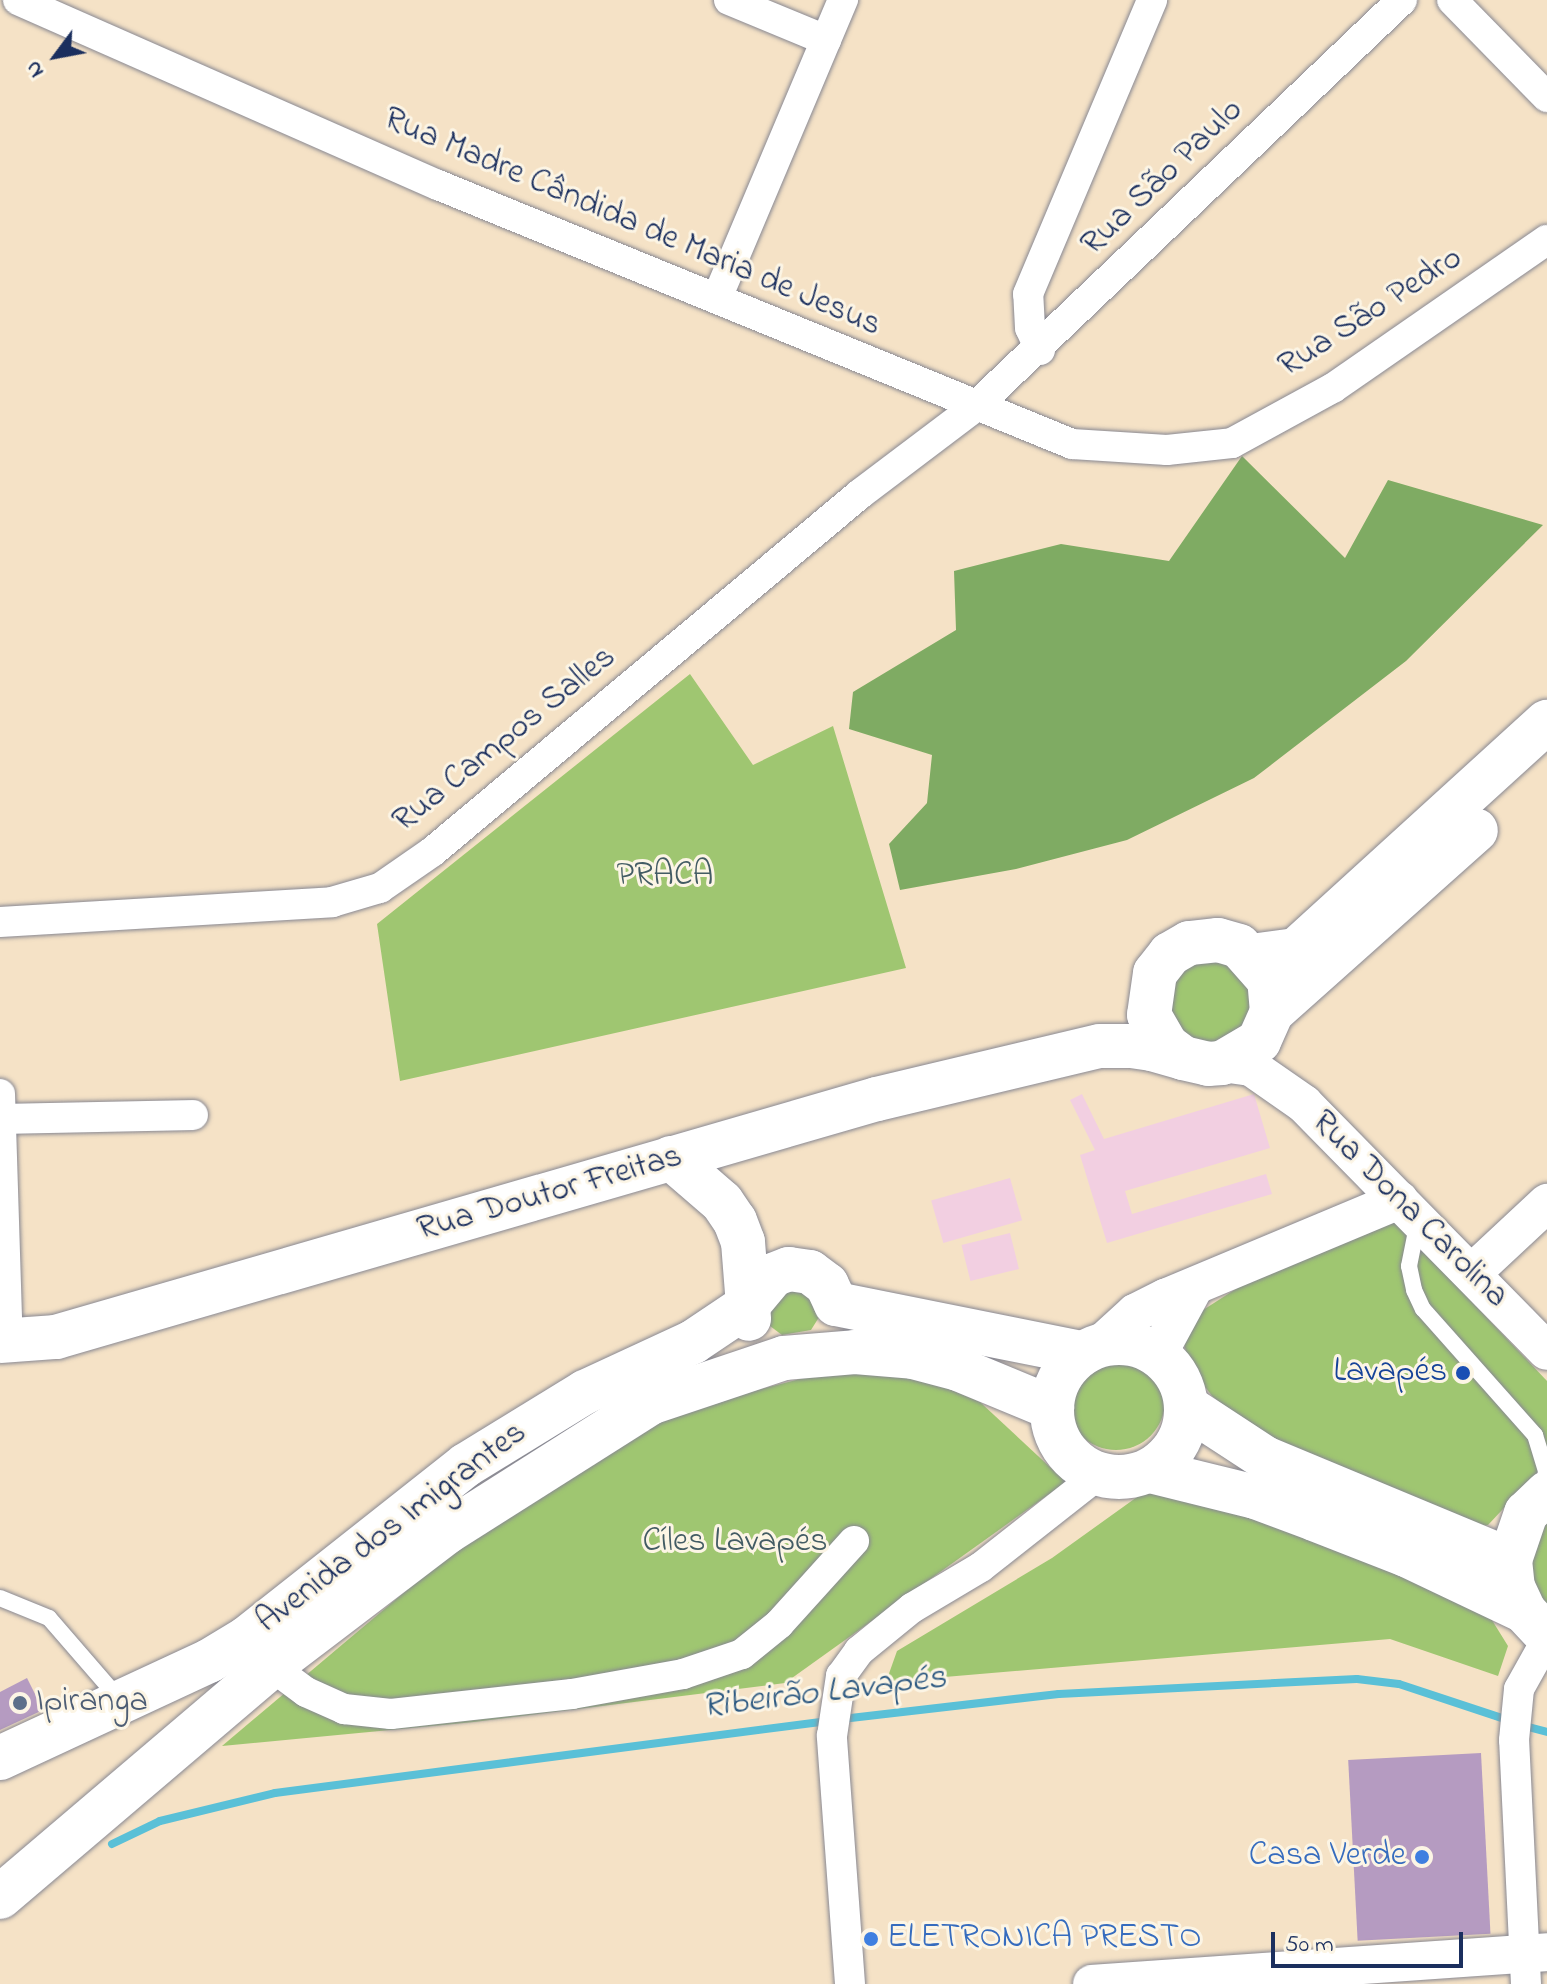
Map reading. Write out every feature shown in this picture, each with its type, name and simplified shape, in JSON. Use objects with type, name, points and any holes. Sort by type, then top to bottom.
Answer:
[{"type":"main road","points":[[1547,722],[1307,941],[1277,956],[1251,956],[1218,940],[1189,943],[1170,954],[1155,973],[1148,994],[1153,1027],[1202,1061],[1242,1055],[1268,1022],[1401,902],[1547,763]]},
{"type":"main road","points":[[1251,956],[1269,980],[1268,1022]]},
{"type":"main road","name":"Rua Doutor Freitas","points":[[1100,1046],[1126,1031],[1148,994]]},
{"type":"main road","name":"Rua Doutor Freitas","points":[[4,1342],[56,1337],[877,1099],[1100,1046],[1131,1046],[1202,1061]]},
{"type":"main road","points":[[671,1158],[722,1202],[735,1221],[743,1242],[748,1305],[755,1339],[797,1357],[826,1343],[836,1325],[836,1304],[1091,1348],[1140,1345],[1158,1354],[1173,1368],[1187,1407],[1179,1442],[1150,1471]]},
{"type":"main road","name":"Avenida dos Imigrantes","points":[[0,1758],[121,1702],[247,1638],[466,1465],[540,1417],[693,1342],[748,1305],[758,1288],[789,1269],[818,1278],[836,1304]]},
{"type":"main road","points":[[1091,1348],[1056,1386],[1052,1408],[1064,1449],[1099,1474],[1125,1477],[1150,1471],[1255,1497],[1406,1555],[1539,1628]]},
{"type":"main road","name":"Avenida dos Imigrantes","points":[[0,1897],[271,1666],[447,1532],[587,1440],[650,1403],[797,1357],[913,1357],[958,1369],[1052,1408]]},
{"type":"main road","points":[[1187,1407],[1278,1464],[1510,1560]]},
{"type":"main road","points":[[1539,1628],[1511,1581],[1510,1560],[1515,1535],[1544,1496]]},
{"type":"street","name":"Rua Madre Cândida de Maria de Jesus","points":[[18,0],[438,185],[975,407],[1072,444],[1167,450],[1232,443]]},
{"type":"street","points":[[729,0],[826,40]]},
{"type":"street","points":[[717,298],[843,0]]},
{"type":"street","points":[[1040,350],[1030,328],[1028,294],[1152,0]]},
{"type":"street","name":"Rua São Paulo","points":[[975,407],[1040,350],[1402,0]]},
{"type":"street","points":[[1452,0],[1547,97]]},
{"type":"street","name":"Rua São Pedro","points":[[1232,443],[1333,388],[1547,240]]},
{"type":"street","name":"Rua Campos Salles","points":[[0,922],[332,902],[380,888],[432,852],[860,494],[975,407]]},
{"type":"street","name":"Rua Dona Carolina","points":[[1268,1022],[1304,1104]]},
{"type":"street","name":"Rua Dona Carolina","points":[[1202,1061],[1251,1067],[1304,1104],[1547,1351]]},
{"type":"street","points":[[4,1342],[1,1106],[193,1115]]},
{"type":"street","points":[[1472,1273],[1547,1203]]},
{"type":"street","points":[[1091,1348],[1135,1313],[1409,1210]]},
{"type":"street","points":[[1158,1354],[1192,1291]]},
{"type":"street","points":[[850,1984],[832,1736],[837,1689],[859,1651],[912,1608],[981,1567],[1099,1474]]},
{"type":"street","points":[[271,1666],[306,1692],[344,1709],[391,1714],[572,1694],[683,1674],[742,1654],[779,1624],[854,1541]]},
{"type":"street","points":[[1092,1984],[1269,1978],[1532,1963],[1514,1740],[1519,1689],[1539,1628]]},
{"type":"lane","points":[[1409,1210],[1409,1266],[1414,1290],[1423,1309],[1535,1435],[1546,1472],[1544,1496]]},
{"type":"lane","points":[[0,1598],[49,1618],[121,1702]]},
{"type":"shaded area","points":[[1082,1094],[1104,1139],[1254,1094],[1270,1148],[1125,1191],[1132,1214],[1266,1174],[1272,1194],[1107,1243],[1080,1155],[1095,1150],[1070,1100]]},
{"type":"shaded area","points":[[1010,1178],[1022,1220],[943,1243],[931,1201]]},
{"type":"shaded area","points":[[1010,1233],[1019,1269],[970,1281],[961,1245]]},
{"type":"green space","points":[[1242,456],[1345,558],[1388,480],[1543,525],[1406,661],[1254,778],[1127,840],[1016,869],[900,890],[889,844],[927,803],[932,755],[849,729],[853,692],[956,630],[954,571],[1061,544],[1169,561]]},
{"type":"green space","name":"PRACA","points":[[690,674],[753,765],[833,726],[906,968],[400,1081],[377,924]]},
{"type":"green space","points":[[1209,957],[1226,961],[1240,970],[1249,984],[1253,1001],[1249,1018],[1240,1032],[1226,1041],[1209,1045],[1192,1041],[1178,1032],[1169,1018],[1165,1001],[1169,984],[1178,970],[1192,961]]},
{"type":"green space","points":[[1395,1221],[1547,1381],[1547,1462],[1488,1525],[1460,1530],[1258,1434],[1212,1396],[1190,1367],[1182,1336],[1200,1312],[1256,1276]]},
{"type":"green space","points":[[797,1275],[821,1314],[811,1330],[782,1335],[766,1323],[763,1293]]},
{"type":"green space","points":[[1116,1352],[1135,1356],[1150,1367],[1161,1382],[1165,1401],[1161,1420],[1150,1435],[1135,1446],[1116,1450],[1097,1446],[1082,1435],[1071,1420],[1067,1401],[1071,1382],[1082,1367],[1097,1356]]},
{"type":"green space","name":"Cíles Lavapés","points":[[831,1371],[912,1373],[980,1402],[1066,1482],[785,1683],[474,1722],[222,1746],[528,1488],[679,1410]]},
{"type":"green space","points":[[1151,1487],[1243,1495],[1482,1604],[1508,1646],[1498,1676],[1390,1639],[886,1682],[897,1651],[1052,1558]]},
{"type":"green space","points":[[1547,1512],[1547,1618],[1525,1576]]},
{"type":"building","name":"Ipiranga","points":[[27,1678],[43,1710],[0,1730],[0,1692]]},
{"type":"building","name":"Casa Verde","points":[[1481,1753],[1490,1934],[1358,1941],[1348,1760]]},
{"type":"waterway","name":"Ribeirão Lavapés","points":[[842,1719],[1059,1694],[1357,1679],[1399,1684],[1508,1720]]},
{"type":"waterway","name":"Ribeirão Lavapés","points":[[112,1844],[160,1821],[275,1793],[828,1721]]},
{"type":"waterway","name":"Ribeirão Lavapés","points":[[1521,1725],[1547,1732]]},
{"type":"place","name":"Lavapés","points":[[1463,1373]]},
{"type":"place","name":"Ipiranga","points":[[20,1703]]},
{"type":"place","name":"Casa Verde","points":[[1422,1857]]},
{"type":"place","name":"ELETRONICA PRESTO","points":[[871,1939]]}]
